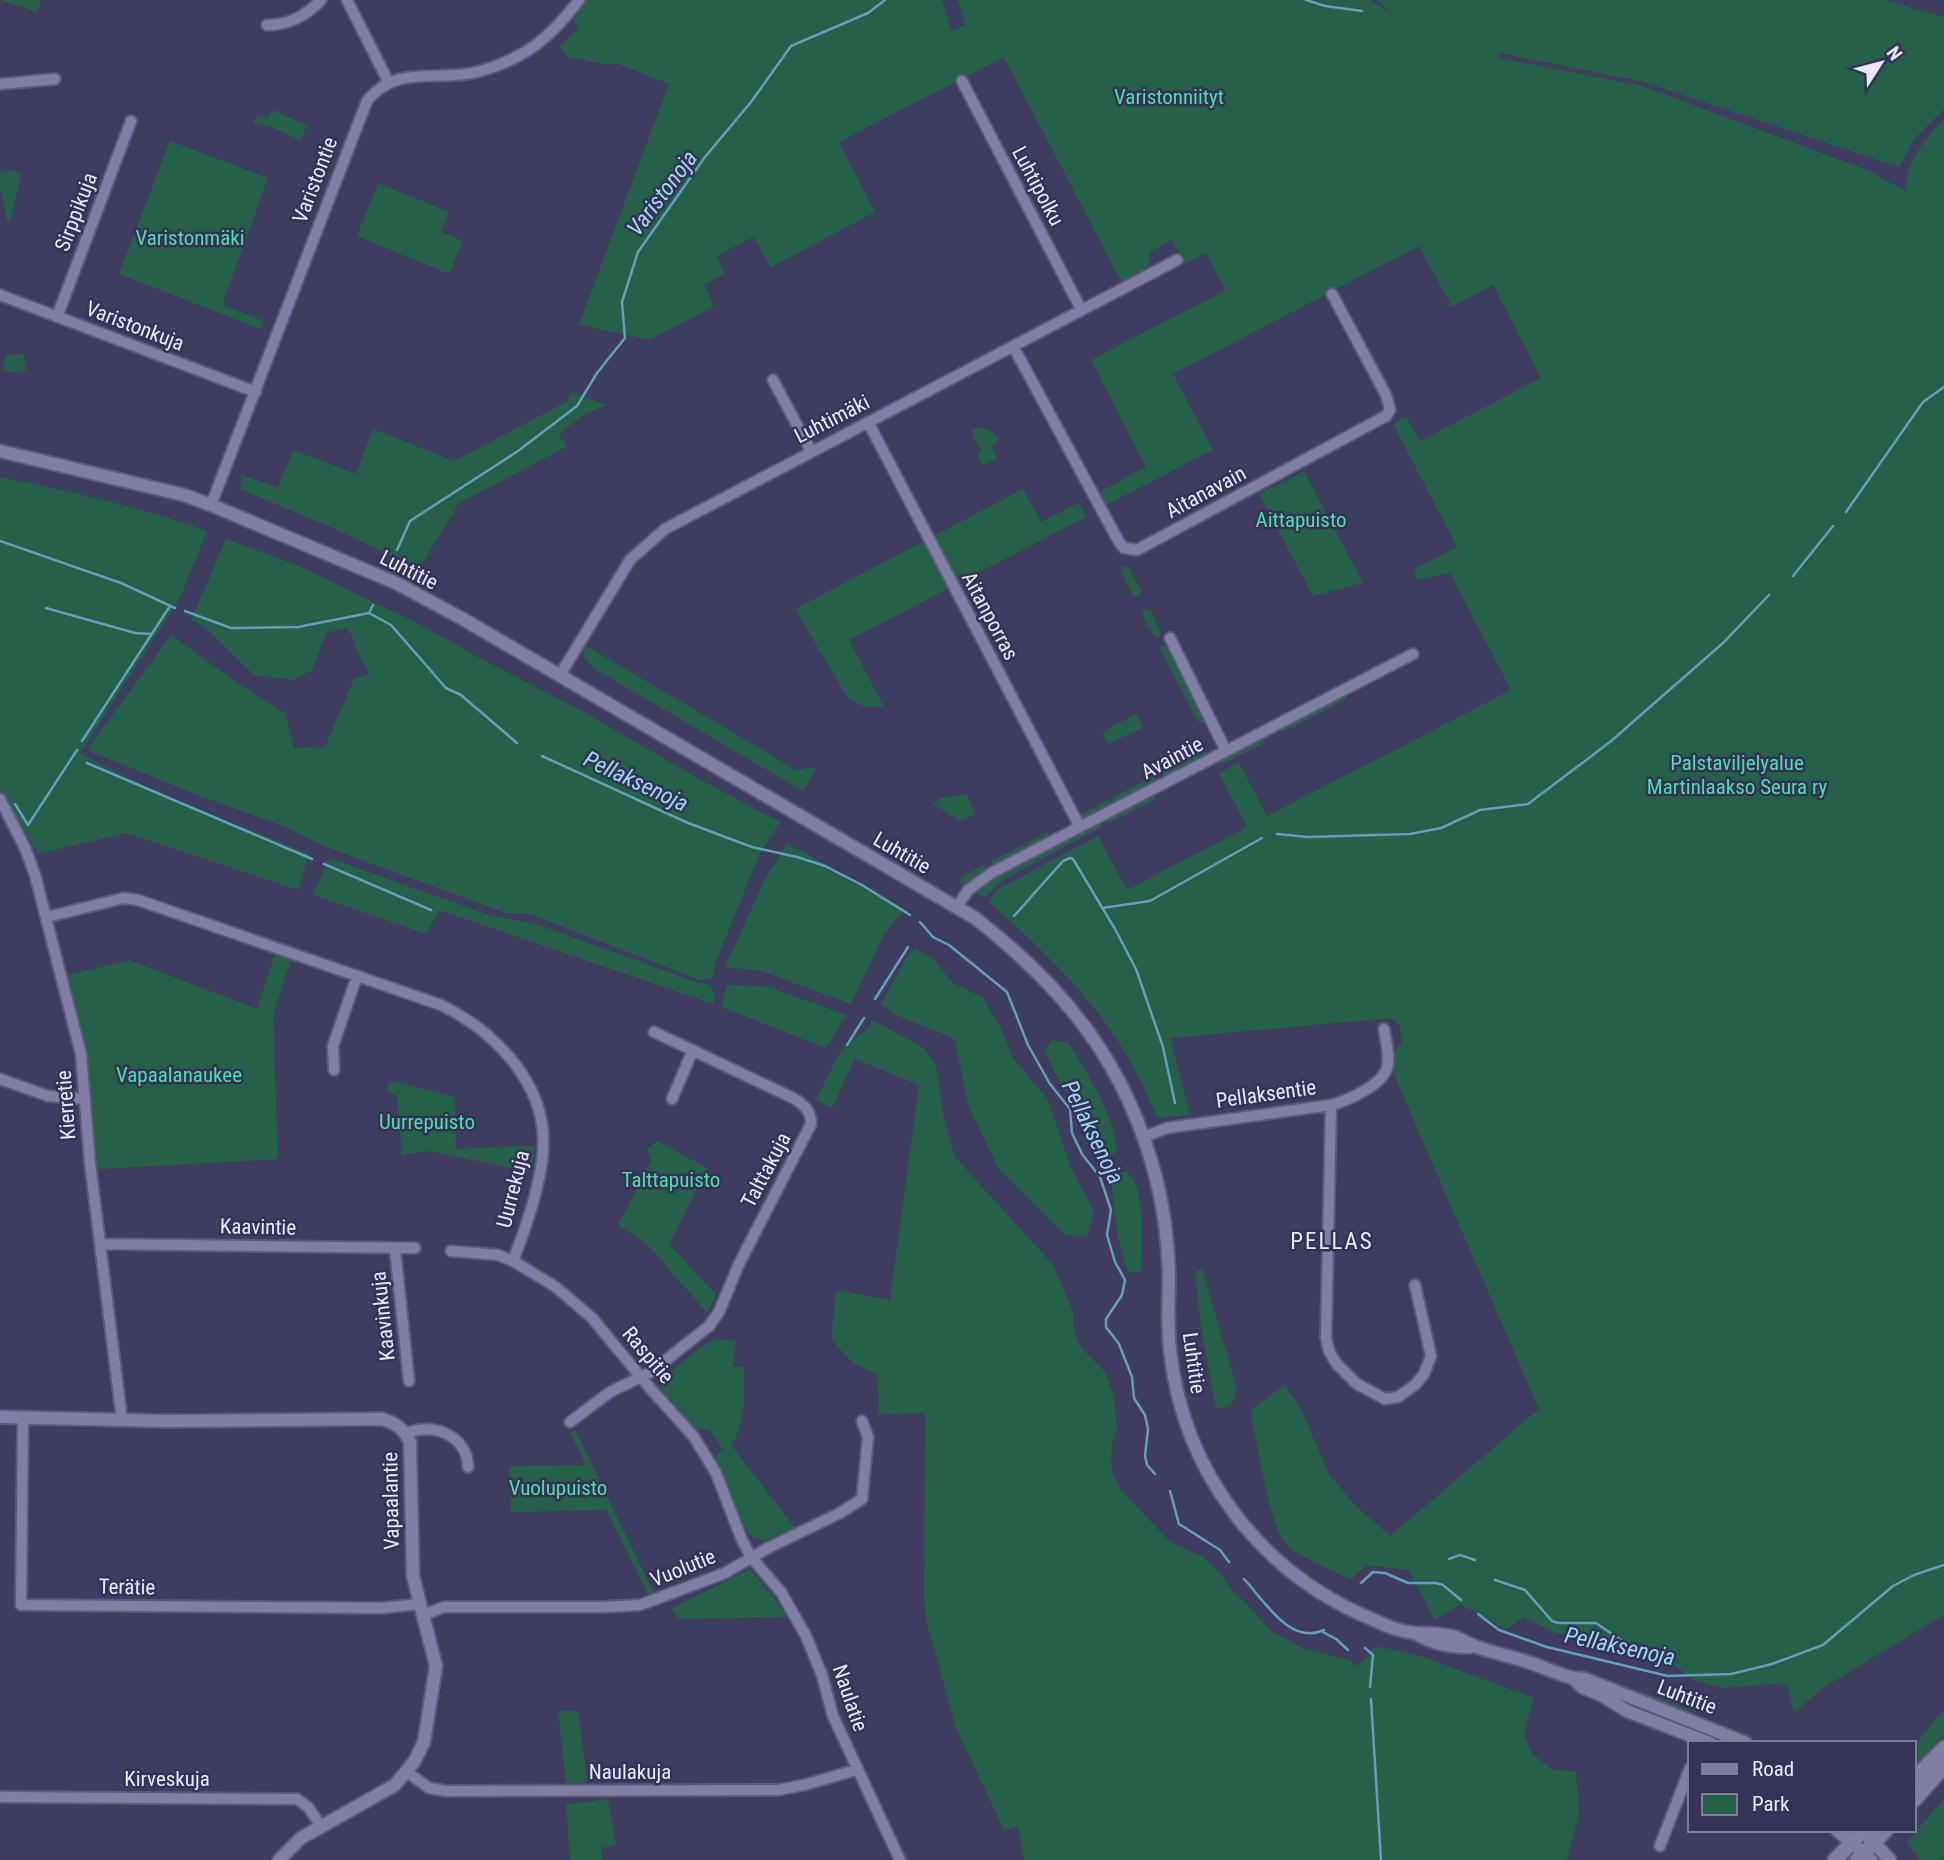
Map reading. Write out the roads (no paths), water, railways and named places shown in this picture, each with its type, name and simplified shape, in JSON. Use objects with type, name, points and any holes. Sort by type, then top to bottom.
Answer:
[{"type":"main road","points":[[1916,1777],[1944,1748]]},
{"type":"main road","points":[[1916,1798],[1944,1766]]},
{"type":"main road","points":[[1835,1860],[1862,1832]]},
{"type":"main road","points":[[1867,1854],[1884,1832]]},
{"type":"street","points":[[267,25],[281,25],[306,14],[321,0]]},
{"type":"street","points":[[347,0],[388,81],[456,76],[511,60],[550,35],[579,0]]},
{"type":"street","points":[[0,84],[55,79]]},
{"type":"street","name":"Varistontie","points":[[211,505],[360,115],[375,90],[388,81]]},
{"type":"street","name":"Luhtipolku","points":[[962,81],[1081,309]]},
{"type":"street","name":"Sirppikuja","points":[[57,317],[131,121]]},
{"type":"street","name":"Luhtimäki","points":[[559,675],[621,573],[644,545],[665,529],[1177,260]]},
{"type":"street","name":"Aitanavain","points":[[1013,346],[1118,542],[1124,548],[1137,550],[1386,416],[1390,404],[1332,293]]},
{"type":"street","name":"Varistonkuja","points":[[0,295],[256,392]]},
{"type":"street","points":[[773,380],[811,451]]},
{"type":"street","name":"Aitanporras","points":[[869,422],[1080,827]]},
{"type":"street","name":"Luhtitie","points":[[0,451],[184,495],[396,583],[957,907],[1011,946],[1065,1000],[1111,1064],[1144,1137],[1157,1180],[1166,1234],[1170,1348],[1186,1423],[1208,1473],[1233,1513],[1248,1531],[1302,1581],[1375,1621],[1414,1633],[1455,1637],[1476,1647],[1532,1663],[1574,1679],[1585,1679],[1741,1741]]},
{"type":"street","points":[[1170,638],[1226,751]]},
{"type":"street","name":"Avaintie","points":[[957,907],[968,890],[993,872],[1413,654]]},
{"type":"street","name":"Kierretie","points":[[0,799],[27,854],[47,917],[81,1054],[100,1244],[122,1420]]},
{"type":"street","name":"Uurrekuja","points":[[47,917],[130,898],[441,1005],[466,1018],[507,1052],[526,1082],[540,1115],[544,1150],[540,1173],[513,1261]]},
{"type":"street","points":[[334,1070],[333,1046],[357,976]]},
{"type":"street","points":[[1331,1105],[1351,1099],[1381,1078],[1388,1056],[1384,1029]]},
{"type":"street","name":"Talttakuja","points":[[641,1378],[672,1357],[714,1319],[739,1264],[811,1124],[807,1109],[795,1099],[654,1032]]},
{"type":"street","points":[[672,1099],[694,1050]]},
{"type":"street","points":[[0,1079],[48,1096],[84,1099]]},
{"type":"street","name":"Pellaksentie","points":[[1144,1137],[1167,1128],[1331,1105],[1325,1338],[1336,1363],[1357,1384],[1385,1399],[1398,1397],[1415,1385],[1424,1374],[1431,1356],[1415,1285]]},
{"type":"street","name":"Kaavintie","points":[[100,1244],[415,1248]]},
{"type":"street","name":"Kaavinkuja","points":[[396,1249],[409,1381]]},
{"type":"street","name":"Raspitie","points":[[451,1251],[498,1255],[513,1261],[551,1283],[579,1305],[703,1450],[716,1473],[751,1557]]},
{"type":"street","points":[[570,1422],[610,1392],[641,1378]]},
{"type":"street","name":"Vapaalantie","points":[[0,1417],[122,1420],[383,1419],[395,1423],[406,1434],[410,1442],[412,1573],[436,1666],[424,1742],[407,1772],[395,1786],[301,1838],[279,1860]]},
{"type":"street","name":"Terätie","points":[[23,1417],[21,1605],[421,1609]]},
{"type":"street","name":"Vuolutie","points":[[421,1609],[640,1605],[725,1573],[751,1557],[848,1509],[862,1499],[868,1437],[862,1422]]},
{"type":"street","points":[[406,1434],[427,1428],[446,1435],[464,1446],[468,1467]]},
{"type":"street","name":"Naulatie","points":[[751,1557],[781,1592],[802,1629],[822,1675],[833,1716],[900,1860]]},
{"type":"street","name":"Luhtitie","points":[[1574,1679],[1582,1687],[1627,1711],[1702,1741]]},
{"type":"street","points":[[1704,1741],[1706,1726]]},
{"type":"street","name":"Naulakuja","points":[[407,1772],[429,1788],[446,1791],[702,1791],[778,1790],[856,1770]]},
{"type":"street","points":[[1660,1846],[1688,1773]]},
{"type":"street","name":"Kirveskuja","points":[[0,1797],[297,1799],[308,1807],[321,1826]]},
{"type":"street","points":[[1840,1832],[1867,1854],[1890,1860]]},
{"type":"street","points":[[1863,1832],[1867,1854]]},
{"type":"waterway","name":"Varistonoja","points":[[397,550],[410,521],[518,451],[577,406],[597,373],[625,338],[622,302],[638,252],[705,157],[751,102],[791,46],[868,13],[885,0]]},
{"type":"waterway","points":[[1306,0],[1325,6],[1362,11]]},
{"type":"waterway","points":[[1846,512],[1923,402],[1944,387]]},
{"type":"waterway","points":[[1793,576],[1833,526]]},
{"type":"waterway","points":[[0,541],[121,583],[175,608]]},
{"type":"waterway","points":[[1277,834],[1308,837],[1410,834],[1441,828],[1480,810],[1528,804],[1610,742],[1723,643],[1769,595]]},
{"type":"waterway","name":"Varistonoja","points":[[369,613],[373,605]]},
{"type":"waterway","points":[[82,741],[170,606]]},
{"type":"waterway","points":[[46,608],[135,633],[152,634]]},
{"type":"waterway","points":[[185,611],[231,628],[298,627],[369,613]]},
{"type":"waterway","name":"Pellaksenoja","points":[[369,613],[391,625],[446,688],[461,695],[517,743]]},
{"type":"waterway","points":[[15,804],[28,825],[77,750]]},
{"type":"waterway","name":"Pellaksenoja","points":[[542,756],[688,823],[752,847],[825,866],[910,915]]},
{"type":"waterway","points":[[87,763],[312,859]]},
{"type":"waterway","points":[[1102,908],[1150,901],[1262,838]]},
{"type":"waterway","points":[[1014,916],[1063,861],[1073,859],[1136,969],[1163,1047],[1175,1103]]},
{"type":"waterway","points":[[324,864],[431,910]]},
{"type":"waterway","name":"Pellaksenoja","points":[[920,922],[933,937],[949,945],[1007,992],[1028,1045],[1050,1084],[1070,1109],[1072,1133],[1082,1154],[1100,1177],[1111,1210],[1107,1235],[1115,1262],[1125,1280],[1122,1295],[1106,1319],[1106,1327],[1119,1344],[1132,1377],[1134,1398],[1145,1415],[1148,1429],[1145,1456],[1147,1465],[1155,1474]]},
{"type":"waterway","points":[[875,999],[908,947]]},
{"type":"waterway","points":[[847,1045],[864,1018]]},
{"type":"waterway","name":"Pellaksenoja","points":[[1170,1491],[1179,1524],[1220,1550],[1229,1562]]},
{"type":"waterway","name":"Pellaksenoja","points":[[1449,1559],[1460,1555],[1475,1560]]},
{"type":"waterway","name":"Pellaksenoja","points":[[1478,1614],[1499,1630],[1547,1647],[1668,1676],[1731,1674],[1772,1664],[1823,1645],[1893,1586],[1914,1575],[1944,1565]]},
{"type":"waterway","name":"Pellaksenoja","points":[[1361,1583],[1373,1572],[1385,1573],[1408,1583],[1443,1585],[1461,1600]]},
{"type":"waterway","name":"Pellaksenoja","points":[[1244,1579],[1269,1609],[1289,1626],[1300,1632],[1324,1630]]},
{"type":"waterway","name":"Pellaksenoja","points":[[1495,1580],[1525,1590],[1552,1621],[1596,1623],[1638,1652],[1659,1660]]},
{"type":"waterway","points":[[1323,1632],[1348,1650]]},
{"type":"waterway","points":[[1365,1648],[1373,1655],[1370,1687]]},
{"type":"waterway","points":[[1371,1699],[1381,1860]]},
{"type":"district","name":"PELLAS","points":[[1332,1241]]},
{"type":"park label","name":"Varistonniityt","points":[[1169,97]]},
{"type":"park label","name":"Varistonmäki","points":[[190,238]]},
{"type":"park label","name":"Aittapuisto","points":[[1301,520]]},
{"type":"park label","name":"Palstaviljelyalue Martinlaakso Seura ry","points":[[1737,775]]},
{"type":"park label","name":"Vapaalanaukee","points":[[179,1075]]},
{"type":"park label","name":"Uurrepuisto","points":[[427,1122]]},
{"type":"park label","name":"Talttapuisto","points":[[671,1180]]},
{"type":"park label","name":"Vuolupuisto","points":[[558,1488]]}]
